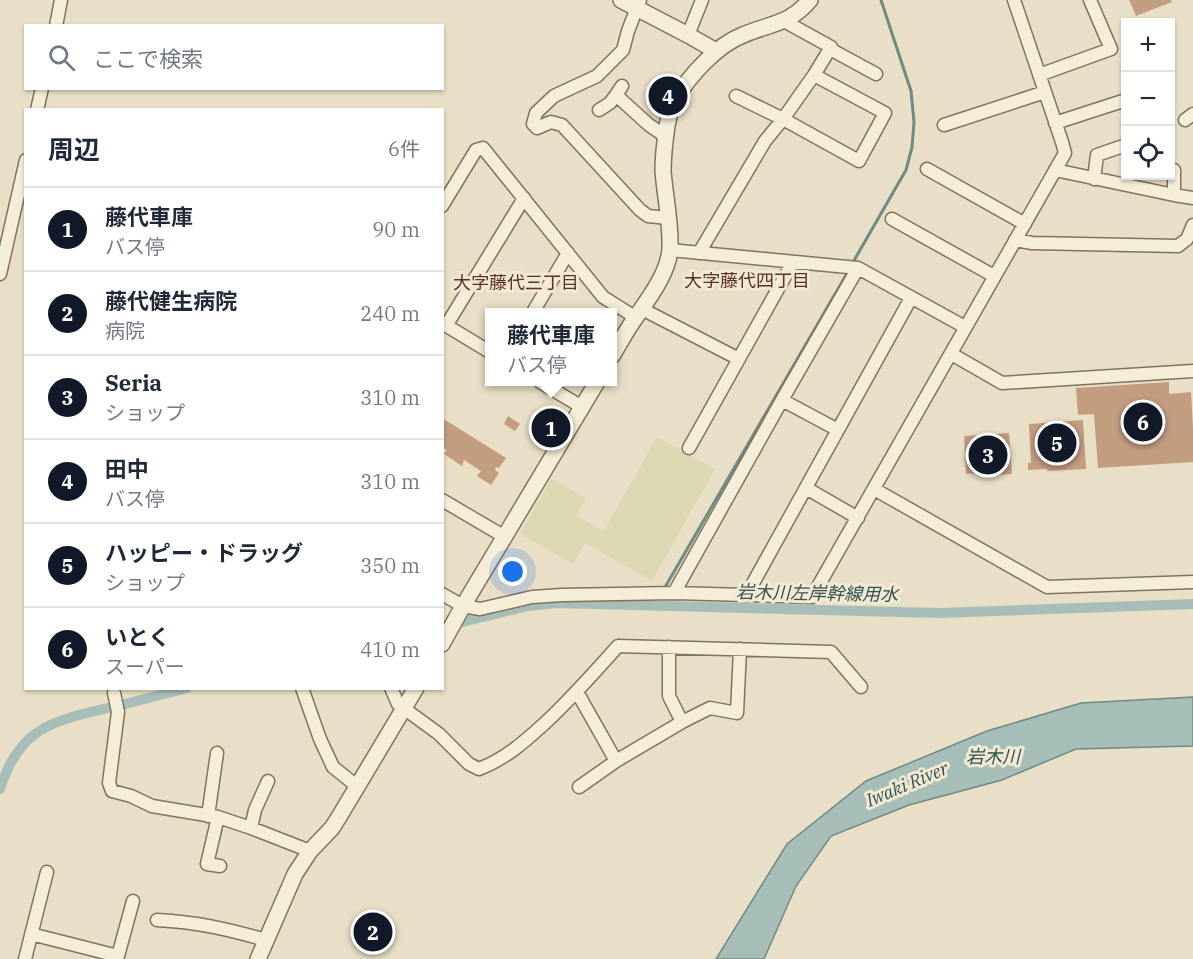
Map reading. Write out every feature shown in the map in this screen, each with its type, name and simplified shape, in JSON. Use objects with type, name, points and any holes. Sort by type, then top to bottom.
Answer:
[{"type":"street","points":[[56,24],[61,0]]},
{"type":"street","points":[[621,0],[639,4],[716,51]]},
{"type":"street","points":[[688,34],[702,0]]},
{"type":"street","points":[[617,348],[662,277],[670,250],[663,169],[665,136],[670,111],[676,99],[694,75],[716,51],[728,42],[744,34],[784,21],[801,11],[810,0]]},
{"type":"street","points":[[453,626],[480,609],[532,597],[674,593],[812,597],[1065,153],[1015,0]]},
{"type":"street","points":[[1039,75],[1111,49],[1090,0]]},
{"type":"street","points":[[639,4],[623,50],[597,76],[554,96],[536,113],[533,124],[537,128],[551,122],[562,125],[640,210],[648,216],[668,218]]},
{"type":"street","points":[[784,21],[831,47],[830,50],[876,74]]},
{"type":"street","points":[[699,253],[765,141],[783,119],[830,50]]},
{"type":"street","points":[[736,96],[859,160],[885,113],[814,75]]},
{"type":"street","points":[[37,108],[42,90]]},
{"type":"street","points":[[599,110],[610,103],[619,91],[650,125],[665,136]]},
{"type":"street","points":[[944,125],[1045,92]]},
{"type":"street","points":[[1055,123],[1121,101]]},
{"type":"street","points":[[1094,179],[1097,155],[1121,146]]},
{"type":"street","points":[[444,203],[476,150],[483,148],[603,297],[739,359]]},
{"type":"street","points":[[0,274],[24,169]]},
{"type":"street","points":[[927,169],[1025,224]]},
{"type":"street","points":[[1054,170],[1193,198]]},
{"type":"street","points":[[1173,195],[1174,180]]},
{"type":"street","points":[[485,350],[444,325],[524,198]]},
{"type":"street","points":[[892,219],[994,276]]},
{"type":"street","points":[[1016,240],[1032,243],[1178,246],[1187,239],[1193,225]]},
{"type":"street","points":[[670,250],[852,268],[965,327]]},
{"type":"street","points":[[534,308],[568,254]]},
{"type":"street","points":[[689,448],[793,262]]},
{"type":"street","points":[[674,593],[783,400],[852,268]]},
{"type":"street","points":[[747,594],[911,298]]},
{"type":"street","points":[[955,356],[1002,383],[1193,371]]},
{"type":"street","points":[[548,386],[582,407]]},
{"type":"street","points":[[453,626],[594,386]]},
{"type":"street","points":[[783,400],[837,430]]},
{"type":"street","points":[[806,488],[858,518]]},
{"type":"street","points":[[874,489],[1047,586],[1193,582]]},
{"type":"street","points":[[444,502],[505,537]]},
{"type":"street","points":[[444,600],[453,626]]},
{"type":"street","points":[[392,690],[398,704],[439,734],[469,764],[479,769],[494,763],[518,748],[577,692],[618,646],[831,652],[861,687]]},
{"type":"street","points":[[669,647],[669,696],[682,722]]},
{"type":"street","points":[[579,787],[616,761],[710,708],[737,713],[740,649]]},
{"type":"street","points":[[303,690],[320,739],[333,767],[358,786]]},
{"type":"street","points":[[258,959],[296,874],[310,851],[332,828],[415,690]]},
{"type":"street","points":[[577,692],[616,761]]},
{"type":"street","points":[[114,693],[118,712],[109,783],[112,791],[131,796],[152,806],[213,816],[310,851]]},
{"type":"street","points":[[216,753],[213,816],[207,864],[220,866]]},
{"type":"street","points":[[251,828],[255,810],[268,781]]},
{"type":"street","points":[[25,959],[47,872]]},
{"type":"street","points":[[31,934],[118,956],[133,901]]},
{"type":"street","points":[[157,920],[223,928],[266,940]]},
{"type":"shaded area","points":[[657,437],[715,469],[652,581],[585,543],[573,564],[520,534],[551,479],[586,498],[576,516],[604,531]]},
{"type":"water","name":"岩木川","points":[[1193,697],[1193,746],[1076,749],[1002,780],[909,805],[831,836],[796,886],[764,959],[716,959],[787,844],[866,781],[987,731],[1081,703]]},
{"type":"building","points":[[1129,0],[1171,0],[1172,2],[1136,16]]},
{"type":"building","points":[[1169,382],[1169,394],[1191,392],[1193,462],[1098,468],[1094,414],[1078,415],[1076,388]]},
{"type":"building","points":[[508,416],[520,424],[515,431],[504,424]]},
{"type":"building","points":[[444,419],[506,458],[499,468],[496,467],[495,470],[499,473],[491,485],[477,476],[481,471],[464,460],[462,466],[444,454],[447,450],[444,448]]},
{"type":"building","points":[[1083,420],[1086,469],[1028,470],[1028,463],[1031,463],[1029,424]]},
{"type":"building","points":[[543,423],[553,429],[551,434],[541,426]]},
{"type":"building","points":[[1009,433],[1012,474],[981,476],[981,473],[966,474],[964,436]]},
{"type":"waterway","points":[[852,264],[906,170],[912,147],[914,122],[911,91],[881,0]]},
{"type":"waterway","points":[[664,589],[849,270]]},
{"type":"waterway","name":"岩木川左岸幹線用水","points":[[444,627],[528,606],[556,603],[939,613],[1193,604]]},
{"type":"waterway","name":"岩木川左岸幹線用水","points":[[125,704],[179,690]]},
{"type":"waterway","name":"岩木川左岸幹線用水","points":[[0,789],[17,752],[40,730],[54,723],[108,708]]},
{"type":"place","name":"田中","points":[[668,96]]},
{"type":"place","name":"いとく","points":[[1143,422]]},
{"type":"place","name":"藤代車庫","points":[[551,428]]},
{"type":"place","name":"ハッピー・ドラッグ","points":[[1057,443]]},
{"type":"place","name":"Seria","points":[[988,455]]},
{"type":"place","name":"藤代健生病院","points":[[373,932]]},
{"type":"district","name":"大字藤代四丁目","points":[[747,280]]},
{"type":"district","name":"大字藤代三丁目","points":[[516,282]]},
{"type":"water label","name":"Iwaki River","points":[[907,784]]}]
